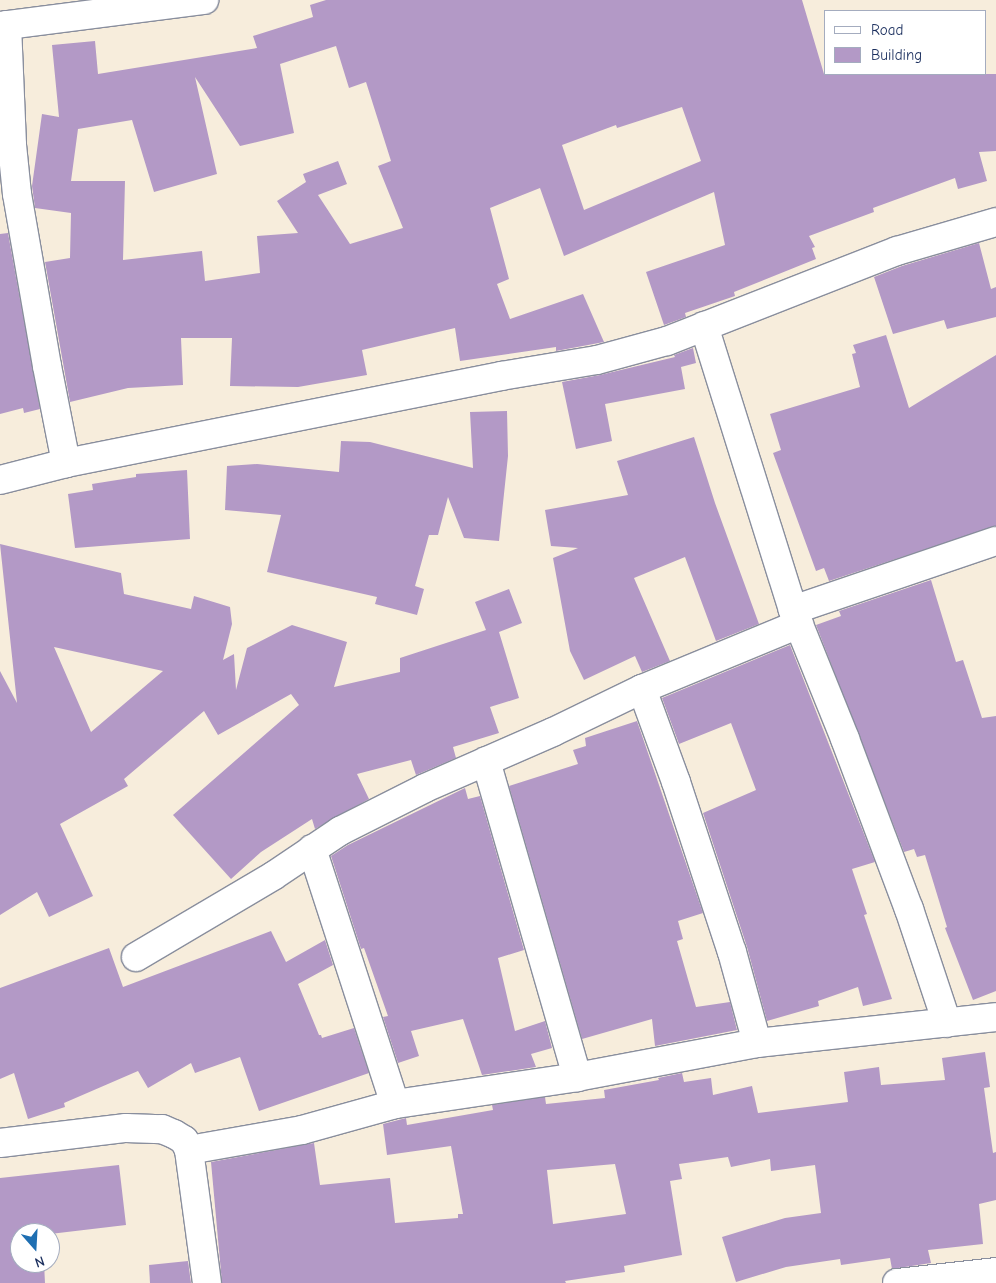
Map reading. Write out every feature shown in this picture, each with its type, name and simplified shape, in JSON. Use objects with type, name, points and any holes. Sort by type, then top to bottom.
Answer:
[{"type":"street","points":[[66,463],[47,366],[18,194],[12,145],[4,25],[204,0]]},
{"type":"street","points":[[0,480],[66,463],[501,376],[597,360],[667,341],[897,251],[996,222]]},
{"type":"street","points":[[704,326],[796,617],[845,739],[909,909],[947,1023]]},
{"type":"street","points":[[136,957],[346,828],[425,788],[796,617],[996,541]]},
{"type":"street","points":[[642,689],[676,782],[732,952],[757,1043]]},
{"type":"street","points":[[486,761],[577,1077]]},
{"type":"street","points":[[312,849],[395,1104]]},
{"type":"street","points":[[189,1150],[302,1130],[395,1104],[577,1077],[757,1043],[996,1017]]},
{"type":"street","points":[[0,1143],[126,1128],[162,1129],[184,1140],[189,1150],[207,1283]]},
{"type":"street","points":[[898,1283],[996,1272]]},
{"type":"building","points":[[326,0],[802,0],[824,75],[996,74],[996,151],[979,152],[987,181],[958,189],[955,178],[873,208],[874,212],[809,236],[815,247],[812,248],[816,259],[734,292],[735,296],[685,313],[686,317],[664,325],[646,272],[725,245],[714,192],[564,256],[540,188],[490,208],[509,279],[497,284],[510,319],[583,294],[604,342],[556,351],[556,347],[460,361],[455,328],[362,350],[367,375],[298,387],[230,386],[232,338],[181,338],[183,385],[128,388],[70,402],[45,262],[70,258],[71,213],[35,208],[32,186],[42,114],[59,117],[52,45],[95,41],[98,74],[257,48],[253,36],[313,17],[310,5]],"holes":[[[336,46],[349,88],[366,82],[391,161],[378,166],[403,228],[350,244],[318,195],[347,184],[338,161],[303,174],[306,182],[277,201],[298,233],[257,236],[260,273],[205,281],[202,251],[123,260],[125,181],[71,181],[78,129],[132,120],[154,192],[217,174],[195,77],[240,146],[294,133],[280,64]],[[682,107],[701,161],[584,210],[562,145],[616,125],[617,128]]]},
{"type":"building","points":[[8,233],[40,409],[24,413],[23,408],[0,414],[0,234]]},
{"type":"building","points":[[979,243],[991,289],[996,287],[996,317],[947,329],[944,320],[893,334],[874,277],[902,266]]},
{"type":"building","points":[[886,335],[909,408],[996,355],[996,526],[829,581],[824,568],[816,571],[773,453],[781,450],[770,414],[860,387],[852,354],[856,353],[853,345]]},
{"type":"building","points":[[693,348],[696,363],[681,367],[685,389],[605,404],[612,441],[576,449],[562,382],[675,357],[674,355]]},
{"type":"building","points":[[507,411],[508,456],[499,541],[464,538],[448,497],[438,535],[429,535],[415,586],[424,589],[417,615],[375,604],[377,597],[267,572],[281,515],[225,510],[227,466],[257,464],[339,472],[341,441],[370,442],[473,468],[470,412]]},
{"type":"building","points":[[694,437],[715,503],[759,624],[716,641],[685,557],[634,578],[670,661],[642,672],[635,656],[584,680],[570,651],[553,558],[578,548],[551,546],[545,510],[628,495],[617,461]]},
{"type":"building","points":[[187,470],[190,539],[75,548],[68,494],[93,490],[92,484],[136,477],[136,474]]},
{"type":"building","points":[[0,544],[121,573],[124,594],[191,609],[194,596],[230,607],[232,624],[223,660],[234,654],[236,690],[247,648],[292,625],[347,642],[334,687],[400,672],[400,658],[486,630],[475,602],[509,589],[522,623],[499,632],[519,698],[490,707],[499,733],[453,747],[456,758],[416,775],[411,760],[357,774],[369,799],[315,829],[312,819],[261,852],[231,879],[173,815],[299,705],[291,694],[218,735],[204,711],[124,779],[128,786],[60,824],[93,896],[49,917],[37,892],[0,915],[0,671],[17,703]],"holes":[[[54,647],[163,671],[91,732]]]},
{"type":"building","points":[[931,580],[956,662],[963,660],[982,718],[996,716],[996,991],[973,1000],[945,928],[947,927],[925,855],[917,857],[914,849],[904,852],[816,625],[841,616],[839,611]]},
{"type":"building","points":[[790,645],[875,862],[852,869],[867,914],[864,915],[892,999],[863,1006],[858,987],[818,1001],[819,1006],[767,1021],[747,947],[703,813],[756,790],[731,723],[679,744],[662,698]]},
{"type":"building","points":[[637,721],[703,913],[678,921],[683,939],[677,941],[696,1007],[730,1002],[737,1030],[655,1046],[652,1019],[582,1039],[509,786],[578,764],[573,750],[586,746],[585,738]]},
{"type":"building","points":[[465,788],[468,799],[480,796],[524,950],[498,958],[515,1031],[545,1021],[552,1048],[531,1054],[536,1067],[482,1075],[463,1019],[411,1031],[419,1056],[398,1063],[383,1017],[388,1016],[364,948],[361,949],[331,856],[348,845]]},
{"type":"building","points":[[271,931],[286,962],[325,940],[333,965],[298,984],[319,1035],[322,1038],[354,1028],[369,1073],[259,1111],[240,1057],[195,1073],[191,1063],[148,1088],[138,1071],[64,1103],[65,1107],[28,1119],[14,1073],[0,1079],[0,988],[109,948],[123,987]]},
{"type":"building","points":[[985,1052],[990,1087],[984,1088],[993,1153],[996,1152],[996,1200],[979,1204],[983,1244],[928,1250],[931,1263],[892,1269],[890,1258],[841,1265],[840,1259],[786,1267],[736,1282],[722,1237],[785,1218],[821,1213],[815,1165],[771,1171],[770,1159],[731,1167],[728,1157],[679,1164],[682,1179],[670,1181],[682,1255],[624,1266],[625,1272],[565,1281],[566,1283],[222,1283],[211,1162],[314,1143],[320,1185],[390,1178],[395,1223],[458,1218],[458,1214],[463,1214],[451,1146],[387,1155],[383,1124],[406,1118],[407,1125],[493,1110],[492,1105],[545,1097],[546,1104],[605,1098],[604,1090],[659,1080],[658,1078],[682,1073],[684,1082],[711,1078],[713,1095],[752,1086],[758,1113],[848,1102],[844,1072],[879,1067],[881,1085],[945,1080],[942,1058]],"holes":[[[615,1164],[626,1214],[553,1224],[547,1170]]]},
{"type":"building","points":[[119,1165],[126,1225],[60,1233],[60,1223],[10,1223],[10,1273],[44,1273],[45,1283],[0,1283],[0,1178]]},
{"type":"building","points":[[188,1261],[191,1283],[150,1283],[149,1265]]}]
